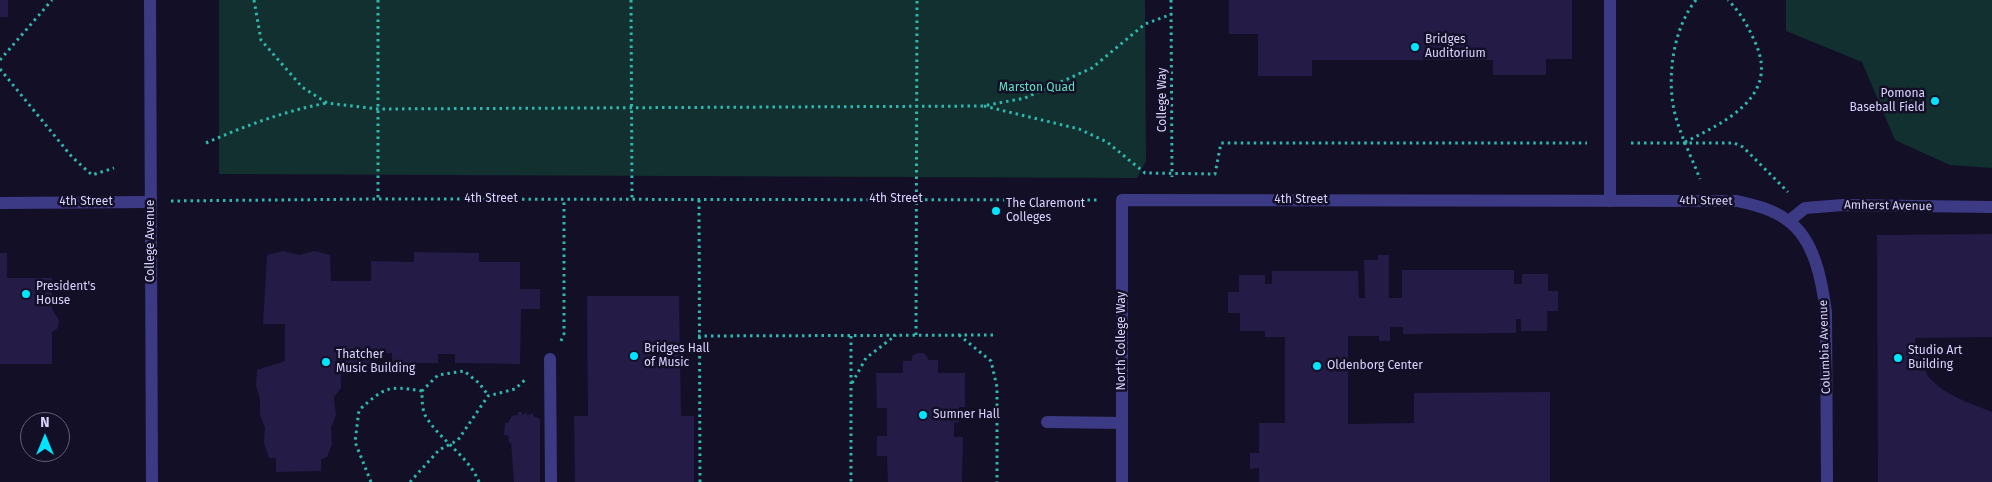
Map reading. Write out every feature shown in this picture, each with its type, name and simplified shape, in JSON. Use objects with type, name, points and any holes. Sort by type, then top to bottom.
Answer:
[{"type":"street","name":"College Avenue","points":[[150,0],[152,482]]},
{"type":"street","points":[[1610,0],[1610,201]]},
{"type":"street","name":"4th Street","points":[[1122,200],[1737,201],[1763,207],[1789,221]]},
{"type":"street","name":"North College Way","points":[[1122,200],[1122,482]]},
{"type":"street","name":"4th Street","points":[[0,203],[151,202]]},
{"type":"street","name":"Amherst Avenue","points":[[1804,208],[1843,205],[1992,207]]},
{"type":"street","points":[[1789,221],[1804,208]]},
{"type":"street","name":"Columbia Avenue","points":[[1789,221],[1803,239],[1814,259],[1822,284],[1826,312],[1827,482]]},
{"type":"street","points":[[550,359],[551,482]]},
{"type":"street","points":[[1047,422],[1122,423]]},
{"type":"path","points":[[0,60],[52,0]]},
{"type":"path","points":[[254,0],[261,40],[302,87],[327,103]]},
{"type":"path","points":[[378,0],[378,199]]},
{"type":"path","points":[[631,0],[630,107],[632,199]]},
{"type":"path","points":[[916,335],[918,199],[917,0]]},
{"type":"path","name":"College Way","points":[[1171,0],[1173,200]]},
{"type":"path","points":[[1696,0],[1690,8],[1677,40],[1672,74],[1675,113],[1709,201]]},
{"type":"path","points":[[1685,142],[1722,124],[1749,101],[1761,82],[1763,66],[1760,53],[1748,28],[1728,0]]},
{"type":"path","points":[[206,143],[253,122],[298,108],[327,103],[378,109],[982,106],[1025,98],[1092,68],[1145,24],[1172,14]]},
{"type":"path","points":[[0,69],[72,157],[92,175],[114,168]]},
{"type":"path","points":[[982,106],[1079,129],[1107,142],[1145,173],[1215,174],[1221,143],[1734,143],[1743,147],[1804,208]]},
{"type":"path","name":"4th Street","points":[[151,202],[378,199],[1122,200]]},
{"type":"path","points":[[410,482],[439,450],[458,440],[488,396],[514,389],[550,359],[564,334],[564,199]]},
{"type":"path","points":[[699,200],[700,482]]},
{"type":"path","points":[[851,386],[866,358],[896,335]]},
{"type":"path","points":[[958,335],[991,361],[997,387],[997,482]]},
{"type":"path","points":[[698,336],[995,335]]},
{"type":"path","points":[[851,336],[851,482]]},
{"type":"path","points":[[479,482],[473,468],[449,445],[424,414],[422,392],[438,375],[464,372],[480,382],[488,396]]},
{"type":"path","points":[[371,482],[355,442],[359,410],[382,390],[402,388],[422,392]]},
{"type":"green space","name":"Marston Quad","points":[[219,0],[1145,0],[1146,161],[1137,178],[219,174]]},
{"type":"green space","name":"Pomona Baseball Field","points":[[1786,0],[1992,0],[1992,168],[1950,165],[1895,140],[1862,62],[1786,31]]},
{"type":"building","points":[[0,0],[8,0],[8,17],[0,17]]},
{"type":"building","name":"Bridges Auditorium","points":[[1229,0],[1572,0],[1572,59],[1546,59],[1546,75],[1493,75],[1493,60],[1312,60],[1312,76],[1258,76],[1258,34],[1229,34]]},
{"type":"building","name":"Studio Art Building","points":[[1992,234],[1992,337],[1915,338],[1916,351],[1929,378],[1943,390],[1992,412],[1992,482],[1878,482],[1877,235]]},
{"type":"building","name":"Thatcher Music Building","points":[[283,251],[299,255],[314,251],[330,255],[331,281],[371,281],[371,261],[414,262],[414,252],[479,253],[479,262],[520,262],[520,289],[540,289],[540,309],[521,309],[520,364],[455,363],[455,354],[438,354],[438,363],[392,363],[392,353],[373,353],[372,368],[341,368],[341,388],[334,397],[336,415],[331,428],[332,444],[327,457],[321,459],[321,471],[276,472],[276,458],[269,458],[264,443],[265,428],[260,414],[260,399],[256,386],[257,370],[285,361],[285,324],[263,324],[267,255]]},
{"type":"building","name":"President's House","points":[[0,253],[7,253],[7,278],[52,278],[52,309],[59,320],[58,328],[52,332],[52,364],[0,364]]},
{"type":"building","name":"Oldenborg Center","points":[[1378,255],[1389,255],[1389,298],[1402,298],[1402,270],[1514,270],[1514,284],[1522,284],[1522,274],[1548,274],[1548,291],[1558,291],[1558,311],[1547,311],[1547,331],[1521,331],[1521,319],[1516,319],[1516,333],[1403,334],[1403,327],[1390,327],[1390,341],[1379,341],[1379,336],[1348,336],[1348,424],[1414,423],[1414,393],[1550,392],[1550,482],[1259,482],[1259,468],[1250,469],[1250,453],[1259,453],[1259,423],[1285,423],[1285,337],[1265,337],[1265,331],[1240,331],[1240,313],[1228,313],[1228,292],[1239,292],[1239,275],[1265,275],[1265,284],[1272,284],[1272,271],[1358,271],[1359,298],[1365,298],[1364,260],[1378,260]]},
{"type":"building","name":"Bridges Hall of Music","points":[[587,296],[679,296],[681,416],[694,416],[694,482],[575,482],[574,416],[588,416]]},
{"type":"building","name":"Sumner Hall","points":[[924,353],[929,360],[938,360],[938,373],[965,373],[965,407],[959,407],[959,423],[954,422],[954,437],[963,437],[962,482],[888,482],[887,456],[877,456],[877,436],[887,436],[887,408],[877,408],[876,373],[903,373],[903,361],[911,361],[913,355]]},
{"type":"building","points":[[518,412],[522,412],[522,415],[527,412],[527,415],[533,413],[533,416],[540,419],[540,482],[514,482],[511,442],[509,443],[508,435],[504,435],[505,423],[508,423],[512,416],[518,415]]},
{"type":"place","name":"Bridges Auditorium","points":[[1415,47]]},
{"type":"place","name":"Pomona Baseball Field","points":[[1935,101]]},
{"type":"place","name":"The Claremont Colleges","points":[[996,211]]},
{"type":"place","name":"President's House","points":[[26,294]]},
{"type":"place","name":"Bridges Hall of Music","points":[[634,356]]},
{"type":"place","name":"Studio Art Building","points":[[1898,358]]},
{"type":"place","name":"Thatcher Music Building","points":[[326,362]]},
{"type":"place","name":"Oldenborg Center","points":[[1317,366]]},
{"type":"place","name":"Sumner Hall","points":[[923,415]]}]
